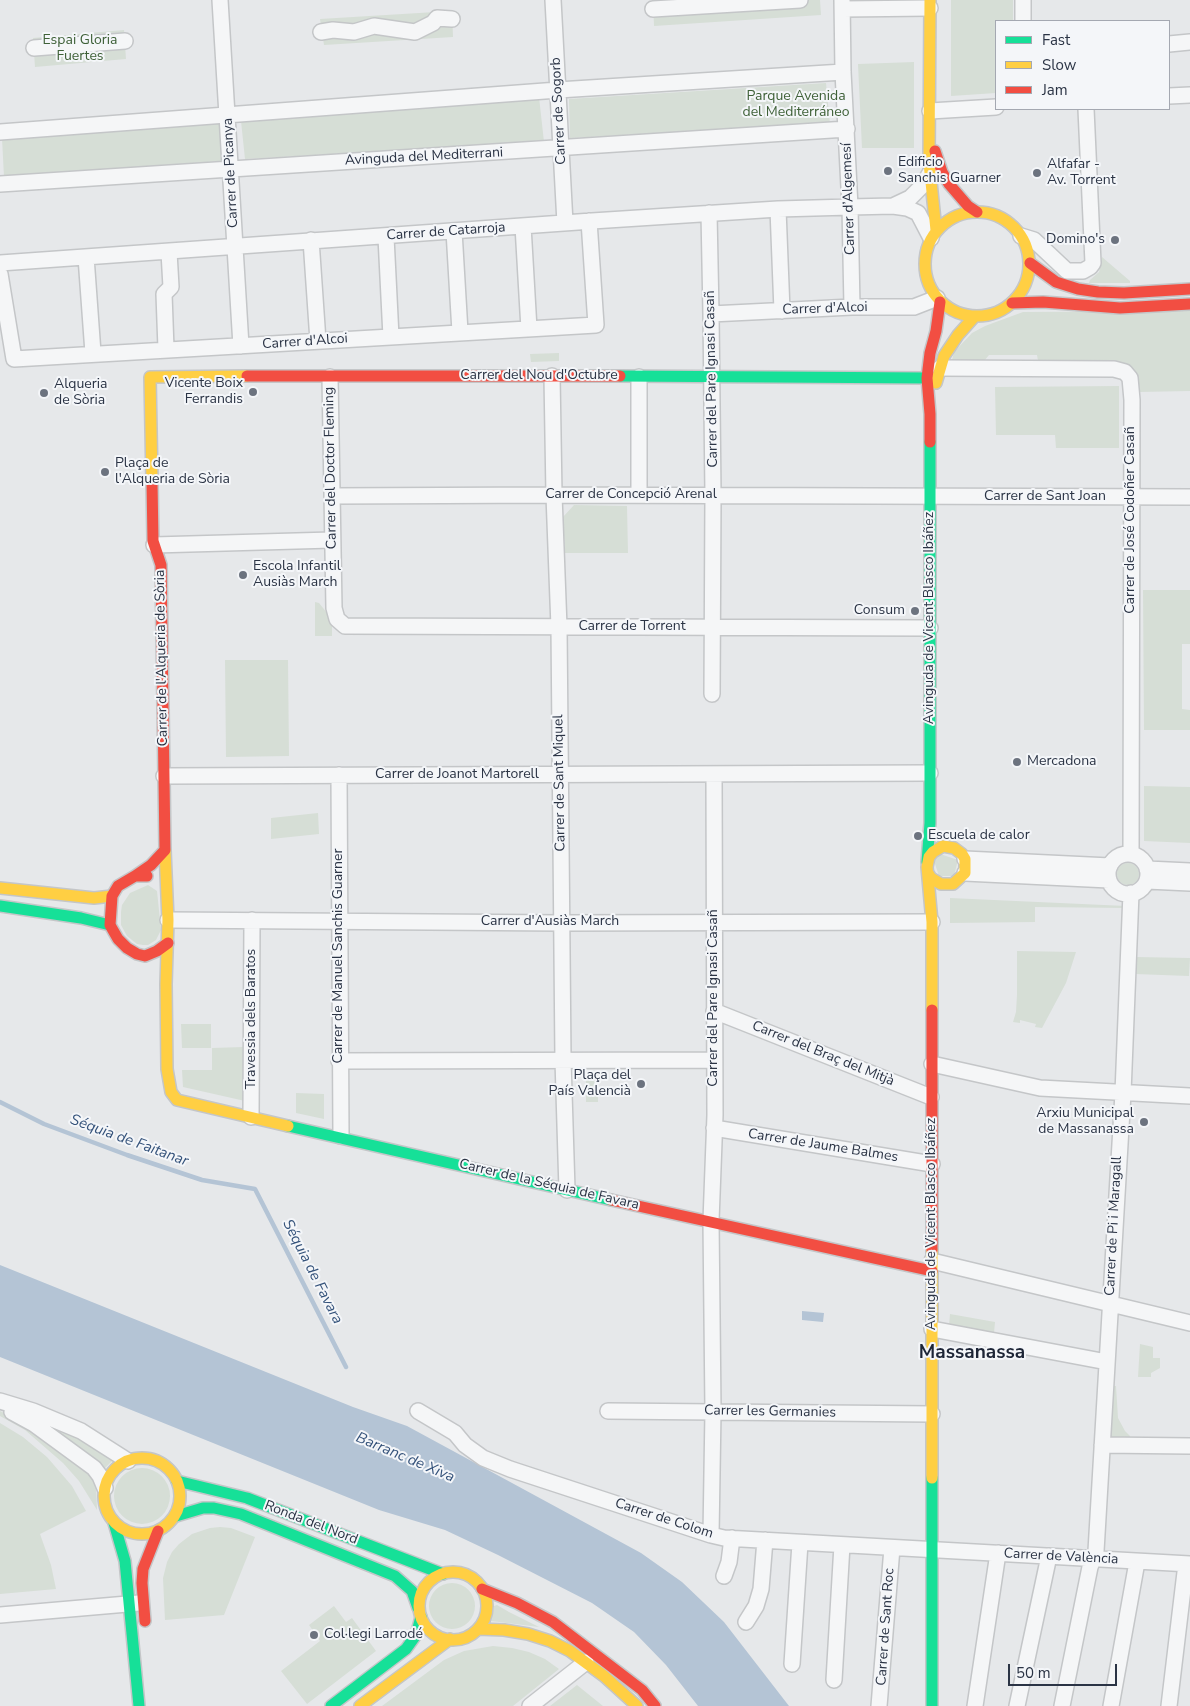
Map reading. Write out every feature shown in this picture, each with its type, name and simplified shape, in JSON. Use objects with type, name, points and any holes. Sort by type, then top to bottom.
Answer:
[{"type":"street","name":"Carrer de Picanya","points":[[220,0],[241,346]]},
{"type":"street","name":"Carrer de Sogorb","points":[[553,0],[565,223]]},
{"type":"street","points":[[653,9],[800,0]]},
{"type":"street","points":[[1023,0],[1023,20]]},
{"type":"street","points":[[843,4],[930,4],[930,173],[934,234]]},
{"type":"street","name":"Carrer d’Algemesí","points":[[843,4],[843,72],[850,207],[852,307]]},
{"type":"street","points":[[322,32],[333,30],[354,32],[374,26],[415,32],[433,23],[437,18],[452,18]]},
{"type":"street","points":[[34,48],[125,41]]},
{"type":"street","points":[[1170,44],[1190,42]]},
{"type":"street","points":[[0,132],[558,90],[843,72]]},
{"type":"street","points":[[1170,96],[1190,95]]},
{"type":"street","points":[[930,111],[995,107]]},
{"type":"street","points":[[1021,236],[1034,240],[1067,271],[1083,271],[1094,263],[1086,110]]},
{"type":"street","name":"Avinguda del Mediterrani","points":[[0,184],[847,129]]},
{"type":"street","points":[[930,135],[937,160],[949,184],[968,206],[977,212]]},
{"type":"street","name":"Carrer de Catarroja","points":[[893,206],[910,198],[923,185],[930,173]]},
{"type":"street","name":"Carrer de Catarroja","points":[[0,263],[778,209],[893,206],[907,208],[918,213],[934,234]]},
{"type":"street","points":[[778,209],[782,311]]},
{"type":"street","points":[[977,212],[994,214],[1010,223],[1021,236],[1027,249],[1030,263],[1028,278],[1022,292],[1012,303],[1001,311],[974,317],[950,309],[938,300],[928,284],[924,269],[925,253],[934,234],[948,220],[962,214],[977,212]]},
{"type":"street","name":"Carrer del Pare Ignasi Casañ","points":[[709,213],[712,314],[712,694]]},
{"type":"street","name":"Carrer d'Alcoi","points":[[0,274],[14,359],[596,324],[589,221]]},
{"type":"street","points":[[523,226],[529,329]]},
{"type":"street","points":[[454,231],[460,332]]},
{"type":"street","points":[[386,237],[391,337]]},
{"type":"street","points":[[311,240],[318,340]]},
{"type":"street","points":[[166,349],[164,294],[171,287],[169,252]]},
{"type":"street","points":[[86,256],[92,353]]},
{"type":"street","points":[[1030,263],[1056,282],[1078,290],[1124,293],[1190,289]]},
{"type":"street","name":"Carrer d'Alcoi","points":[[712,314],[852,307],[914,307],[938,300]]},
{"type":"street","name":"Avinguda de Vicent Blasco Ibáñez","points":[[932,1706],[932,922],[928,867],[930,823],[930,414],[928,378],[930,353],[936,331],[938,300]]},
{"type":"street","points":[[1012,303],[1043,302],[1120,308],[1190,304]]},
{"type":"street","name":"Avinguda de Vicent Blasco Ibáñez","points":[[930,414],[944,356],[958,335],[974,317]]},
{"type":"street","name":"Carrer de José Codoñer Casañ","points":[[940,368],[1096,368],[1125,372],[1130,378],[1131,854]]},
{"type":"street","name":"Carrer del Nou d'Octubre","points":[[150,377],[552,376],[928,378]]},
{"type":"street","name":"Carrer de Sant Miquel","points":[[552,376],[559,627],[561,923],[567,1190]]},
{"type":"street","name":"Carrer de l'Alqueria de Sòria","points":[[150,377],[153,541],[161,565],[165,850],[168,920],[166,984],[167,1069],[171,1092]]},
{"type":"street","name":"Carrer del Doctor Fleming","points":[[330,377],[332,540],[334,608],[337,619]]},
{"type":"street","points":[[639,377],[639,495]]},
{"type":"street","name":"Carrer de Concepció Arenal","points":[[332,496],[713,495],[930,497]]},
{"type":"street","name":"Carrer de Sant Joan","points":[[930,497],[1190,497]]},
{"type":"street","points":[[154,544],[332,540]]},
{"type":"street","name":"Carrer de Torrent","points":[[337,619],[345,626],[930,628]]},
{"type":"street","name":"Carrer de Joanot Martorell","points":[[164,776],[930,773]]},
{"type":"street","name":"Carrer del Pare Ignasi Casañ","points":[[711,1535],[713,1411],[711,1221],[714,1128],[715,922],[714,774]]},
{"type":"street","name":"Carrer de Manuel Sanchis Guarner","points":[[339,775],[340,1136]]},
{"type":"street","points":[[930,823],[949,846],[958,850],[965,866],[962,878],[953,884],[941,884],[931,878],[928,867],[933,852],[937,848],[949,846]]},
{"type":"street","points":[[165,850],[151,865],[118,886],[112,896],[110,925],[118,939],[127,948],[151,962],[166,984]]},
{"type":"street","points":[[1131,854],[1141,859],[1147,875],[1140,890],[1131,893],[1120,892],[1115,889],[1110,873],[1118,857],[1131,854]]},
{"type":"street","points":[[965,866],[1110,873]]},
{"type":"street","points":[[1147,875],[1190,871]]},
{"type":"street","points":[[135,876],[145,875],[154,877],[167,888]]},
{"type":"street","points":[[1147,875],[1190,883]]},
{"type":"street","name":"Avinguda de Vicent Blasco Ibáñez","points":[[932,922],[936,903],[942,894],[953,884]]},
{"type":"street","points":[[0,888],[94,898],[112,896]]},
{"type":"street","name":"Carrer de Pi i Maragall","points":[[1062,1706],[1090,1567],[1096,1550],[1122,1093],[1131,893]]},
{"type":"street","points":[[0,906],[81,918],[110,925]]},
{"type":"street","name":"Carrer d'Ausiàs March","points":[[168,920],[561,923],[932,922]]},
{"type":"street","name":"Travessia dels Baratos","points":[[251,1117],[252,920]]},
{"type":"street","points":[[151,962],[157,951],[168,943]]},
{"type":"street","name":"Carrer del Braç del Mitjà","points":[[714,1011],[931,1097]]},
{"type":"street","points":[[339,1061],[714,1060]]},
{"type":"street","points":[[932,1064],[1040,1088],[1190,1096]]},
{"type":"street","name":"Carrer de la Séquia de Favara","points":[[171,1092],[177,1100],[187,1103],[340,1136],[567,1190],[932,1266]]},
{"type":"street","name":"Carrer de Jaume Balmes","points":[[714,1128],[932,1164]]},
{"type":"street","points":[[932,1266],[1190,1323]]},
{"type":"street","points":[[932,1328],[1107,1362]]},
{"type":"street","points":[[0,1401],[81,1431],[128,1461]]},
{"type":"street","points":[[0,1405],[34,1424],[81,1458],[98,1472],[105,1488]]},
{"type":"street","name":"Carrer de Colom","points":[[418,1411],[455,1434],[465,1445],[483,1458],[711,1535],[732,1538],[933,1550]]},
{"type":"street","name":"Carrer les Germanies","points":[[608,1411],[932,1414]]},
{"type":"street","points":[[1102,1445],[1190,1446]]},
{"type":"street","points":[[114,1523],[134,1534],[146,1534],[165,1527],[176,1516],[180,1503],[180,1492],[177,1481],[166,1467],[151,1459],[139,1458],[128,1461],[117,1467],[109,1476],[105,1488],[105,1507],[114,1523],[146,1634]]},
{"type":"street","name":"Ronda del Nord","points":[[177,1481],[247,1498],[443,1574]]},
{"type":"street","name":"Ronda del Nord","points":[[176,1516],[203,1508],[226,1509],[241,1514],[395,1576],[412,1591],[419,1613]]},
{"type":"street","points":[[139,1706],[136,1603],[143,1569],[158,1531]]},
{"type":"street","points":[[724,1576],[729,1562],[732,1538]]},
{"type":"street","points":[[746,1622],[756,1606],[761,1588],[765,1540]]},
{"type":"street","points":[[792,1664],[800,1542]]},
{"type":"street","points":[[834,1680],[842,1545]]},
{"type":"street","name":"Carrer de Sant Roc","points":[[880,1706],[892,1548]]},
{"type":"street","name":"Carrer de València","points":[[933,1550],[1188,1564]]},
{"type":"street","points":[[975,1706],[998,1553]]},
{"type":"street","points":[[1017,1706],[1048,1556]]},
{"type":"street","points":[[1111,1706],[1137,1562]]},
{"type":"street","points":[[1168,1706],[1188,1564]]},
{"type":"street","points":[[331,1706],[406,1648],[416,1635],[420,1595],[433,1578],[454,1572],[466,1574],[475,1580],[482,1589],[486,1600],[486,1611],[478,1629],[459,1640],[439,1637],[431,1632],[425,1626],[419,1613]]},
{"type":"street","points":[[482,1589],[517,1603],[553,1622],[642,1690],[655,1706]]},
{"type":"street","points":[[0,1615],[136,1603]]},
{"type":"street","points":[[478,1629],[504,1630],[528,1634],[570,1650],[637,1706]]},
{"type":"street","points":[[360,1706],[450,1639]]},
{"type":"street","points":[[530,1706],[586,1662]]},
{"type":"green space","points":[[653,0],[820,0],[821,15],[654,26]]},
{"type":"green space","points":[[951,0],[1013,0],[1013,20],[995,20],[995,93],[951,96]]},
{"type":"green space","points":[[452,11],[453,37],[324,45],[320,19]]},
{"type":"green space","name":"Espai Gloria Fuertes","points":[[124,30],[126,59],[35,67],[33,38]]},
{"type":"green space","points":[[914,62],[914,148],[862,148],[858,64]]},
{"type":"green space","name":"Parque Avenida del Mediterráneo","points":[[826,83],[830,124],[570,138],[569,99]]},
{"type":"green space","points":[[539,97],[544,142],[245,159],[241,121]]},
{"type":"green space","points":[[220,121],[221,161],[4,177],[2,138]]},
{"type":"green space","points":[[1102,257],[1130,283],[1089,283],[1099,272]]},
{"type":"green space","points":[[1190,311],[1190,391],[1139,392],[1138,375],[1107,362],[1038,361],[1037,355],[989,355],[984,361],[952,360],[954,352],[972,333],[985,326],[1023,312]]},
{"type":"green space","points":[[559,353],[559,361],[531,362],[530,354]]},
{"type":"green space","points":[[1119,386],[1119,448],[1056,448],[1055,435],[996,435],[995,387]]},
{"type":"green space","points":[[574,505],[627,506],[628,553],[565,553],[563,517]]},
{"type":"green space","points":[[1143,590],[1190,590],[1190,644],[1182,644],[1182,709],[1190,710],[1190,730],[1144,730]]},
{"type":"green space","points":[[315,602],[319,603],[332,619],[332,636],[315,636]]},
{"type":"green space","points":[[225,660],[288,660],[289,756],[226,757]]},
{"type":"green space","points":[[1144,786],[1190,787],[1190,843],[1144,841]]},
{"type":"green space","points":[[318,813],[319,834],[271,839],[271,818]]},
{"type":"green space","points":[[940,854],[958,860],[954,876],[939,876],[934,861]]},
{"type":"green space","points":[[1128,863],[1136,866],[1139,874],[1136,882],[1128,885],[1120,882],[1117,874],[1120,866]]},
{"type":"green space","points":[[148,885],[157,891],[161,930],[156,940],[148,945],[143,945],[137,944],[127,936],[121,925],[121,912],[122,905],[130,893]]},
{"type":"green space","points":[[950,898],[1126,906],[1126,908],[1035,907],[1035,922],[950,923]]},
{"type":"green space","points":[[1017,951],[1076,952],[1066,983],[1042,1028],[1035,1027],[1036,1024],[1020,1020],[1020,1023],[1013,1022],[1016,1012],[1017,995]]},
{"type":"green space","points":[[1136,957],[1190,958],[1189,976],[1135,974]]},
{"type":"green space","points":[[181,1024],[211,1024],[211,1048],[182,1048]]},
{"type":"green space","points":[[243,1047],[245,1101],[183,1087],[182,1070],[212,1070],[212,1048]]},
{"type":"green space","points":[[586,1071],[598,1071],[598,1102],[586,1102]]},
{"type":"green space","points":[[296,1093],[324,1094],[324,1119],[296,1113]]},
{"type":"green space","points":[[950,1314],[995,1322],[994,1333],[949,1326]]},
{"type":"green space","points":[[1140,1344],[1153,1347],[1153,1358],[1160,1358],[1160,1368],[1151,1373],[1151,1377],[1138,1377]]},
{"type":"green space","points":[[1112,1386],[1116,1386],[1118,1418],[1130,1439],[1110,1439]]},
{"type":"green space","points":[[0,1411],[17,1419],[89,1471],[96,1483],[97,1510],[79,1481],[63,1463],[25,1430],[0,1416]]},
{"type":"green space","points":[[25,1414],[77,1434],[115,1458],[103,1470]]},
{"type":"green space","points":[[0,1423],[23,1437],[47,1457],[72,1486],[86,1511],[40,1534],[51,1565],[56,1589],[0,1594]]},
{"type":"green space","points":[[136,1468],[148,1468],[158,1472],[166,1480],[170,1496],[166,1512],[158,1520],[148,1524],[136,1524],[126,1520],[118,1512],[114,1502],[114,1490],[118,1480],[126,1472]]},
{"type":"green space","points":[[220,1527],[231,1528],[255,1537],[224,1615],[165,1620],[163,1578],[172,1552],[192,1534]]},
{"type":"green space","points":[[447,1583],[457,1583],[471,1593],[475,1606],[471,1619],[465,1625],[457,1629],[447,1629],[433,1619],[429,1611],[429,1601],[439,1587]]},
{"type":"green space","points":[[497,1605],[539,1627],[491,1621],[494,1606]]},
{"type":"green space","points":[[334,1606],[346,1622],[352,1618],[376,1651],[307,1704],[281,1671],[320,1641],[309,1625]]},
{"type":"green space","points":[[493,1646],[529,1652],[545,1659],[559,1669],[513,1706],[382,1706],[444,1660],[464,1651]]},
{"type":"green space","points":[[577,1685],[603,1706],[550,1706]]},
{"type":"water","name":"Barranc de Xiva","points":[[0,1265],[353,1407],[407,1426],[641,1553],[682,1582],[724,1622],[789,1706],[698,1706],[666,1665],[634,1632],[592,1603],[498,1555],[445,1530],[379,1510],[0,1357]]},
{"type":"water","points":[[802,1311],[824,1313],[823,1322],[802,1320]]},
{"type":"waterway","name":"Séquia de Faitanar","points":[[0,1102],[44,1124],[127,1155],[202,1180],[255,1189],[346,1367]]},
{"type":"traffic: fast","points":[[620,376],[927,378]]},
{"type":"traffic: fast","points":[[927,862],[930,823],[930,442]]},
{"type":"traffic: fast","points":[[0,906],[81,918],[110,925]]},
{"type":"traffic: fast","points":[[288,1126],[611,1200]]},
{"type":"traffic: fast","points":[[932,1478],[932,1706]]},
{"type":"traffic: fast","points":[[177,1481],[247,1498],[443,1574]]},
{"type":"traffic: fast","points":[[176,1516],[203,1508],[214,1508],[241,1514],[395,1576],[412,1591],[418,1608]]},
{"type":"traffic: fast","points":[[114,1523],[125,1561],[139,1706]]},
{"type":"traffic: fast","points":[[331,1706],[406,1649],[416,1635],[421,1617]]},
{"type":"traffic: slow","points":[[930,0],[929,163],[936,230]]},
{"type":"traffic: slow","points":[[977,212],[997,216],[1014,227],[1025,244],[1029,264],[1025,284],[1014,301],[997,312],[977,316],[957,312],[940,301],[929,284],[925,264],[929,244],[940,227],[957,216],[977,212]]},
{"type":"traffic: slow","points":[[936,383],[944,356],[958,335],[974,317]]},
{"type":"traffic: slow","points":[[152,482],[150,377],[247,376]]},
{"type":"traffic: slow","points":[[928,873],[931,878],[941,884],[953,884],[965,873],[965,859],[954,848],[943,846],[929,857],[927,867],[932,922],[932,1010]]},
{"type":"traffic: slow","points":[[165,850],[168,920],[166,984],[167,1069],[171,1092],[177,1100],[288,1126]]},
{"type":"traffic: slow","points":[[0,888],[94,898],[112,896]]},
{"type":"traffic: slow","points":[[932,1250],[932,1478]]},
{"type":"traffic: slow","points":[[142,1458],[157,1461],[169,1469],[177,1481],[180,1496],[177,1511],[169,1523],[157,1531],[142,1534],[127,1531],[115,1523],[107,1511],[104,1496],[107,1481],[115,1469],[127,1461],[142,1458]]},
{"type":"traffic: slow","points":[[453,1572],[466,1575],[477,1582],[484,1593],[487,1606],[484,1619],[477,1630],[466,1637],[453,1640],[440,1637],[429,1630],[422,1619],[419,1606],[422,1593],[429,1582],[440,1575],[453,1572]]},
{"type":"traffic: slow","points":[[478,1629],[504,1630],[528,1634],[550,1641],[570,1651],[604,1676],[637,1706]]},
{"type":"traffic: slow","points":[[360,1706],[450,1639]]},
{"type":"traffic: jam","points":[[935,151],[942,172],[949,184],[968,206],[977,212]]},
{"type":"traffic: jam","points":[[1030,263],[1056,282],[1078,289],[1124,293],[1190,289]]},
{"type":"traffic: jam","points":[[930,442],[927,378],[940,302]]},
{"type":"traffic: jam","points":[[1012,303],[1043,302],[1120,308],[1190,304]]},
{"type":"traffic: jam","points":[[247,376],[620,376]]},
{"type":"traffic: jam","points":[[135,876],[151,865],[165,850],[161,565],[153,541],[152,482]]},
{"type":"traffic: jam","points":[[147,876],[135,876],[118,886],[112,896],[110,925],[118,939],[137,954],[145,956],[157,951],[168,943]]},
{"type":"traffic: jam","points":[[932,1010],[932,1250]]},
{"type":"traffic: jam","points":[[611,1200],[932,1271]]},
{"type":"traffic: jam","points":[[145,1621],[142,1583],[143,1569],[158,1531]]},
{"type":"traffic: jam","points":[[482,1589],[517,1603],[553,1622],[642,1690],[655,1706]]},
{"type":"place","name":"Edificio Sanchis Guarner","points":[[888,171]]},
{"type":"place","name":"Alfafar - Av. Torrent","points":[[1037,173]]},
{"type":"place","name":"Domino's","points":[[1115,240]]},
{"type":"place","name":"Vicente Boix Ferrandis","points":[[253,392]]},
{"type":"place","name":"Alqueria de Sòria","points":[[44,393]]},
{"type":"place","name":"Plaça de l'Alqueria de Sòria","points":[[105,472]]},
{"type":"place","name":"Escola Infantil Ausiàs March","points":[[243,575]]},
{"type":"place","name":"Consum","points":[[915,611]]},
{"type":"place","name":"Mercadona","points":[[1017,762]]},
{"type":"place","name":"Escuela de calor","points":[[918,836]]},
{"type":"place","name":"Plaça del País Valencià","points":[[641,1084]]},
{"type":"place","name":"Arxiu Municipal de Massanassa","points":[[1144,1122]]},
{"type":"place","name":"Col·legi Larrodé","points":[[314,1635]]},
{"type":"district","name":"Massanassa","points":[[972,1353]]},
{"type":"water label","name":"Séquia de Favara","points":[[312,1272]]}]
